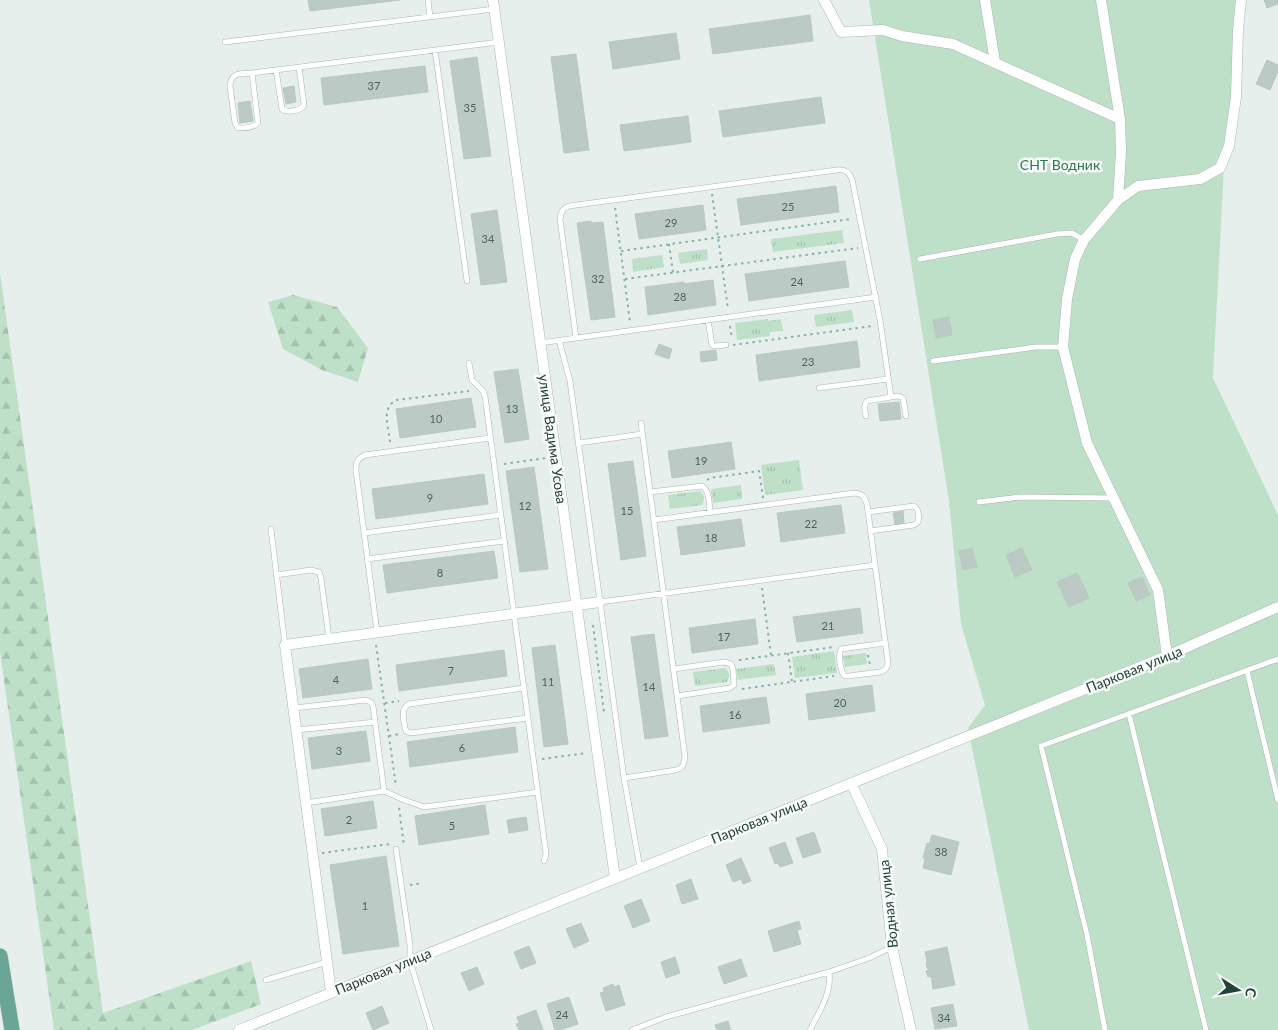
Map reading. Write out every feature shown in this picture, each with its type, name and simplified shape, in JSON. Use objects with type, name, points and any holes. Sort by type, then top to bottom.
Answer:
[{"type":"main road","points":[[0,956],[12,1030]]},
{"type":"street","points":[[824,0],[841,32],[883,30],[902,36],[953,44],[1120,119]]},
{"type":"street","points":[[985,0],[995,62]]},
{"type":"street","points":[[1101,0],[1120,119],[1121,152],[1118,200]]},
{"type":"street","points":[[1167,656],[1158,590],[1087,443],[1063,347],[1066,299],[1075,259],[1084,240],[1118,200],[1138,186],[1200,179],[1220,168],[1229,146],[1236,97],[1241,0]]},
{"type":"street","name":"улица Вадима Усова","points":[[493,5],[615,878]]},
{"type":"street","points":[[331,992],[285,645],[600,602]]},
{"type":"street","name":"Парковая улица","points":[[238,1030],[1167,656],[1278,607]]},
{"type":"street","name":"Водная улица","points":[[851,783],[882,849],[892,947],[910,1030]]},
{"type":"lane","points":[[428,0],[430,17]]},
{"type":"lane","points":[[225,42],[430,17],[493,5]]},
{"type":"lane","points":[[252,73],[258,123],[256,126],[238,128],[235,123],[230,86],[230,80],[233,76],[252,73],[499,42]]},
{"type":"lane","points":[[435,50],[467,281]]},
{"type":"lane","points":[[276,70],[280,106],[287,111],[299,110],[303,107],[299,67]]},
{"type":"lane","points":[[576,338],[560,219],[564,208],[845,170],[852,179],[876,297],[890,397]]},
{"type":"lane","points":[[920,259],[1057,234],[1072,233],[1084,240]]},
{"type":"lane","points":[[540,343],[876,297]]},
{"type":"lane","points":[[708,320],[712,345],[726,345]]},
{"type":"lane","points":[[559,340],[570,382],[624,778],[640,868]]},
{"type":"lane","points":[[933,361],[1036,347],[1063,347]]},
{"type":"lane","points":[[469,363],[472,380],[485,396],[546,854],[544,861]]},
{"type":"lane","points":[[819,388],[888,379]]},
{"type":"lane","points":[[866,416],[865,403],[867,401],[898,396],[903,398],[906,416]]},
{"type":"lane","points":[[624,778],[681,769],[685,758],[640,423]]},
{"type":"lane","points":[[579,443],[642,434]]},
{"type":"lane","points":[[376,633],[356,463],[365,455],[490,438]]},
{"type":"lane","points":[[650,492],[702,486],[707,492],[710,512]]},
{"type":"lane","points":[[654,520],[854,493],[864,496],[867,504],[886,643],[888,668],[884,671],[849,676],[843,674],[840,656],[842,649],[886,643]]},
{"type":"lane","points":[[979,502],[1021,497],[1113,498]]},
{"type":"lane","points":[[868,512],[914,506],[917,510],[918,519],[918,522],[914,525],[870,531]]},
{"type":"lane","points":[[364,533],[500,515]]},
{"type":"lane","points":[[270,529],[285,645]]},
{"type":"lane","points":[[367,559],[504,541]]},
{"type":"lane","points":[[600,602],[875,565]]},
{"type":"lane","points":[[276,575],[311,570],[319,572],[329,639]]},
{"type":"lane","points":[[1105,1030],[1087,935],[1041,746],[1278,659]]},
{"type":"lane","points":[[674,669],[724,662],[731,664],[733,669],[734,685],[730,688],[677,696]]},
{"type":"lane","points":[[1247,671],[1278,800]]},
{"type":"lane","points":[[524,688],[406,705],[403,709],[403,714],[406,731],[412,733],[528,718]]},
{"type":"lane","points":[[294,708],[366,700],[371,702],[384,791]]},
{"type":"lane","points":[[1130,714],[1206,1030]]},
{"type":"lane","points":[[297,730],[375,722]]},
{"type":"lane","points":[[306,803],[384,791],[424,807],[538,792]]},
{"type":"lane","points":[[395,846],[410,945],[410,961],[431,1030]]},
{"type":"lane","points":[[632,1030],[666,1018],[830,972],[869,958],[892,947]]},
{"type":"lane","points":[[266,980],[327,962]]},
{"type":"lane","points":[[810,1030],[825,1000],[830,972]]},
{"type":"path","points":[[712,187],[733,345],[881,325]]},
{"type":"path","points":[[614,200],[632,330]]},
{"type":"path","points":[[621,250],[860,218]]},
{"type":"path","points":[[669,244],[673,273]]},
{"type":"path","points":[[625,279],[866,247]]},
{"type":"path","points":[[392,452],[387,413],[391,402],[481,389]]},
{"type":"path","points":[[494,465],[556,457]]},
{"type":"path","points":[[702,486],[710,478],[759,471],[764,505]]},
{"type":"path","points":[[762,580],[772,656]]},
{"type":"path","points":[[376,633],[405,851]]},
{"type":"path","points":[[867,645],[870,673]]},
{"type":"path","points":[[731,664],[736,660],[833,647],[842,649]]},
{"type":"path","points":[[788,653],[792,682]]},
{"type":"path","points":[[734,685],[740,689],[843,674]]},
{"type":"path","points":[[384,703],[399,701],[406,705]]},
{"type":"path","points":[[389,736],[402,734],[406,731]]},
{"type":"path","points":[[379,754],[389,736]]},
{"type":"path","points":[[533,760],[597,752]]},
{"type":"path","points":[[313,854],[395,846]]},
{"type":"path","points":[[410,885],[422,883]]},
{"type":"green space","name":"СНТ Водник","points":[[869,0],[1237,0],[1234,90],[1225,148],[1213,378],[1278,515],[1278,1030],[1029,1030],[968,728],[985,705],[961,624],[949,501]]},
{"type":"green space","points":[[842,230],[844,243],[773,252],[771,239]]},
{"type":"green space","points":[[707,249],[708,260],[680,264],[678,253]]},
{"type":"green space","points":[[662,255],[664,267],[633,272],[632,259]]},
{"type":"green space","points":[[0,273],[103,1013],[251,961],[261,1004],[192,1030],[54,1030],[0,652]]},
{"type":"green space","points":[[293,295],[337,307],[368,348],[358,382],[322,370],[283,349],[268,302]]},
{"type":"green space","points":[[852,310],[854,322],[816,327],[814,315]]},
{"type":"green space","points":[[768,319],[768,321],[781,319],[783,331],[770,332],[770,336],[737,340],[735,323]]},
{"type":"green space","points":[[799,460],[803,490],[765,495],[761,465]]},
{"type":"green space","points":[[741,485],[742,499],[713,503],[711,489]]},
{"type":"green space","points":[[700,491],[704,497],[702,505],[670,509],[668,495]]},
{"type":"green space","points":[[834,651],[837,673],[795,678],[792,657]]},
{"type":"green space","points":[[866,653],[867,664],[845,667],[843,656]]},
{"type":"green space","points":[[774,664],[776,675],[738,680],[736,669]]},
{"type":"green space","points":[[725,668],[729,674],[727,682],[695,686],[693,672]]},
{"type":"building","points":[[308,0],[400,0],[310,11]]},
{"type":"building","points":[[1264,0],[1278,0],[1278,4],[1267,8]]},
{"type":"building","points":[[810,15],[813,41],[713,54],[709,29]]},
{"type":"building","points":[[676,33],[680,59],[613,69],[609,42]]},
{"type":"building","points":[[576,54],[589,150],[564,153],[551,57]]},
{"type":"building","points":[[477,57],[491,156],[464,159],[450,61]]},
{"type":"building","points":[[1267,60],[1278,65],[1278,71],[1270,90],[1256,84]]},
{"type":"building","points":[[425,66],[428,92],[324,105],[321,78]]},
{"type":"building","points":[[294,86],[296,102],[286,104],[283,88]]},
{"type":"building","points":[[821,97],[825,123],[723,137],[719,111]]},
{"type":"building","points":[[250,101],[253,121],[240,123],[238,103]]},
{"type":"building","points":[[688,116],[691,142],[624,151],[620,125]]},
{"type":"building","points":[[836,186],[839,212],[741,225],[737,199]]},
{"type":"building","points":[[703,205],[706,230],[639,239],[635,214]]},
{"type":"building","points":[[497,210],[507,282],[481,285],[471,214]]},
{"type":"building","points":[[591,221],[591,223],[603,222],[615,317],[591,320],[577,223]]},
{"type":"building","points":[[845,261],[849,287],[749,301],[745,274]]},
{"type":"building","points":[[713,280],[716,305],[648,315],[645,287]]},
{"type":"building","points":[[949,317],[952,335],[936,338],[933,320]]},
{"type":"building","points":[[857,341],[860,367],[759,381],[756,355]]},
{"type":"building","points":[[659,344],[672,349],[669,359],[655,354]]},
{"type":"building","points":[[716,350],[717,360],[701,362],[700,352]]},
{"type":"building","points":[[518,369],[529,439],[505,443],[494,372]]},
{"type":"building","points":[[471,398],[476,427],[400,438],[396,409]]},
{"type":"building","points":[[899,402],[901,419],[880,421],[878,404]]},
{"type":"building","points":[[731,442],[735,469],[672,478],[668,451]]},
{"type":"building","points":[[633,461],[646,556],[621,560],[608,464]]},
{"type":"building","points":[[534,467],[548,569],[520,572],[506,471]]},
{"type":"building","points":[[484,474],[488,504],[376,519],[372,489]]},
{"type":"building","points":[[841,505],[845,533],[781,542],[777,513]]},
{"type":"building","points":[[903,511],[904,524],[895,525],[893,513]]},
{"type":"building","points":[[741,519],[745,546],[681,555],[677,527]]},
{"type":"building","points":[[972,548],[977,567],[963,570],[959,551]]},
{"type":"building","points":[[1022,548],[1032,570],[1015,577],[1006,555]]},
{"type":"building","points":[[494,551],[498,578],[387,593],[383,565]]},
{"type":"building","points":[[1077,573],[1089,598],[1069,607],[1057,582]]},
{"type":"building","points":[[1142,577],[1150,595],[1136,601],[1128,583]]},
{"type":"building","points":[[860,608],[863,633],[797,642],[793,617]]},
{"type":"building","points":[[755,619],[758,644],[692,653],[689,628]]},
{"type":"building","points":[[654,634],[668,736],[645,739],[631,637]]},
{"type":"building","points":[[555,645],[568,744],[544,747],[532,648]]},
{"type":"building","points":[[504,650],[507,676],[399,691],[396,665]]},
{"type":"building","points":[[368,659],[372,689],[303,698],[299,669]]},
{"type":"building","points":[[872,685],[875,711],[809,720],[806,694]]},
{"type":"building","points":[[766,697],[770,723],[703,732],[700,706]]},
{"type":"building","points":[[515,727],[518,752],[410,767],[407,742]]},
{"type":"building","points":[[366,731],[370,761],[312,769],[308,738]]},
{"type":"building","points":[[373,801],[377,828],[325,836],[321,809]]},
{"type":"building","points":[[485,805],[489,834],[419,845],[415,816]]},
{"type":"building","points":[[526,817],[528,830],[509,833],[507,820]]},
{"type":"building","points":[[814,832],[821,852],[803,858],[796,838]]},
{"type":"building","points":[[932,835],[959,842],[951,875],[923,868],[925,859],[923,858],[927,843],[929,844]]},
{"type":"building","points":[[785,842],[793,863],[780,867],[778,863],[775,864],[769,848]]},
{"type":"building","points":[[386,856],[399,946],[343,954],[330,865]]},
{"type":"building","points":[[741,858],[751,881],[743,884],[741,879],[733,882],[726,865]]},
{"type":"building","points":[[691,879],[698,899],[682,904],[676,885]]},
{"type":"building","points":[[641,899],[650,921],[633,928],[624,906]]},
{"type":"building","points":[[799,921],[801,929],[797,930],[801,944],[774,952],[768,931]]},
{"type":"building","points":[[581,923],[589,941],[574,948],[566,929]]},
{"type":"building","points":[[529,946],[536,963],[521,969],[514,952]]},
{"type":"building","points":[[947,947],[955,985],[933,989],[931,976],[928,977],[926,971],[930,970],[927,968],[925,952]]},
{"type":"building","points":[[675,957],[680,973],[666,978],[661,962]]},
{"type":"building","points":[[741,959],[747,976],[724,984],[718,967]]},
{"type":"building","points":[[477,967],[484,984],[469,991],[461,973]]},
{"type":"building","points":[[613,984],[614,987],[619,985],[625,1005],[606,1011],[600,993],[604,992],[603,988]]},
{"type":"building","points":[[569,997],[578,1024],[555,1030],[547,1004]]},
{"type":"building","points":[[953,1004],[957,1026],[935,1029],[931,1008]]},
{"type":"building","points":[[382,1006],[389,1023],[373,1030],[366,1013]]},
{"type":"building","points":[[536,1010],[543,1030],[519,1030],[516,1024],[519,1023],[517,1017]]},
{"type":"building","points":[[728,1021],[731,1030],[717,1030],[715,1025]]}]
